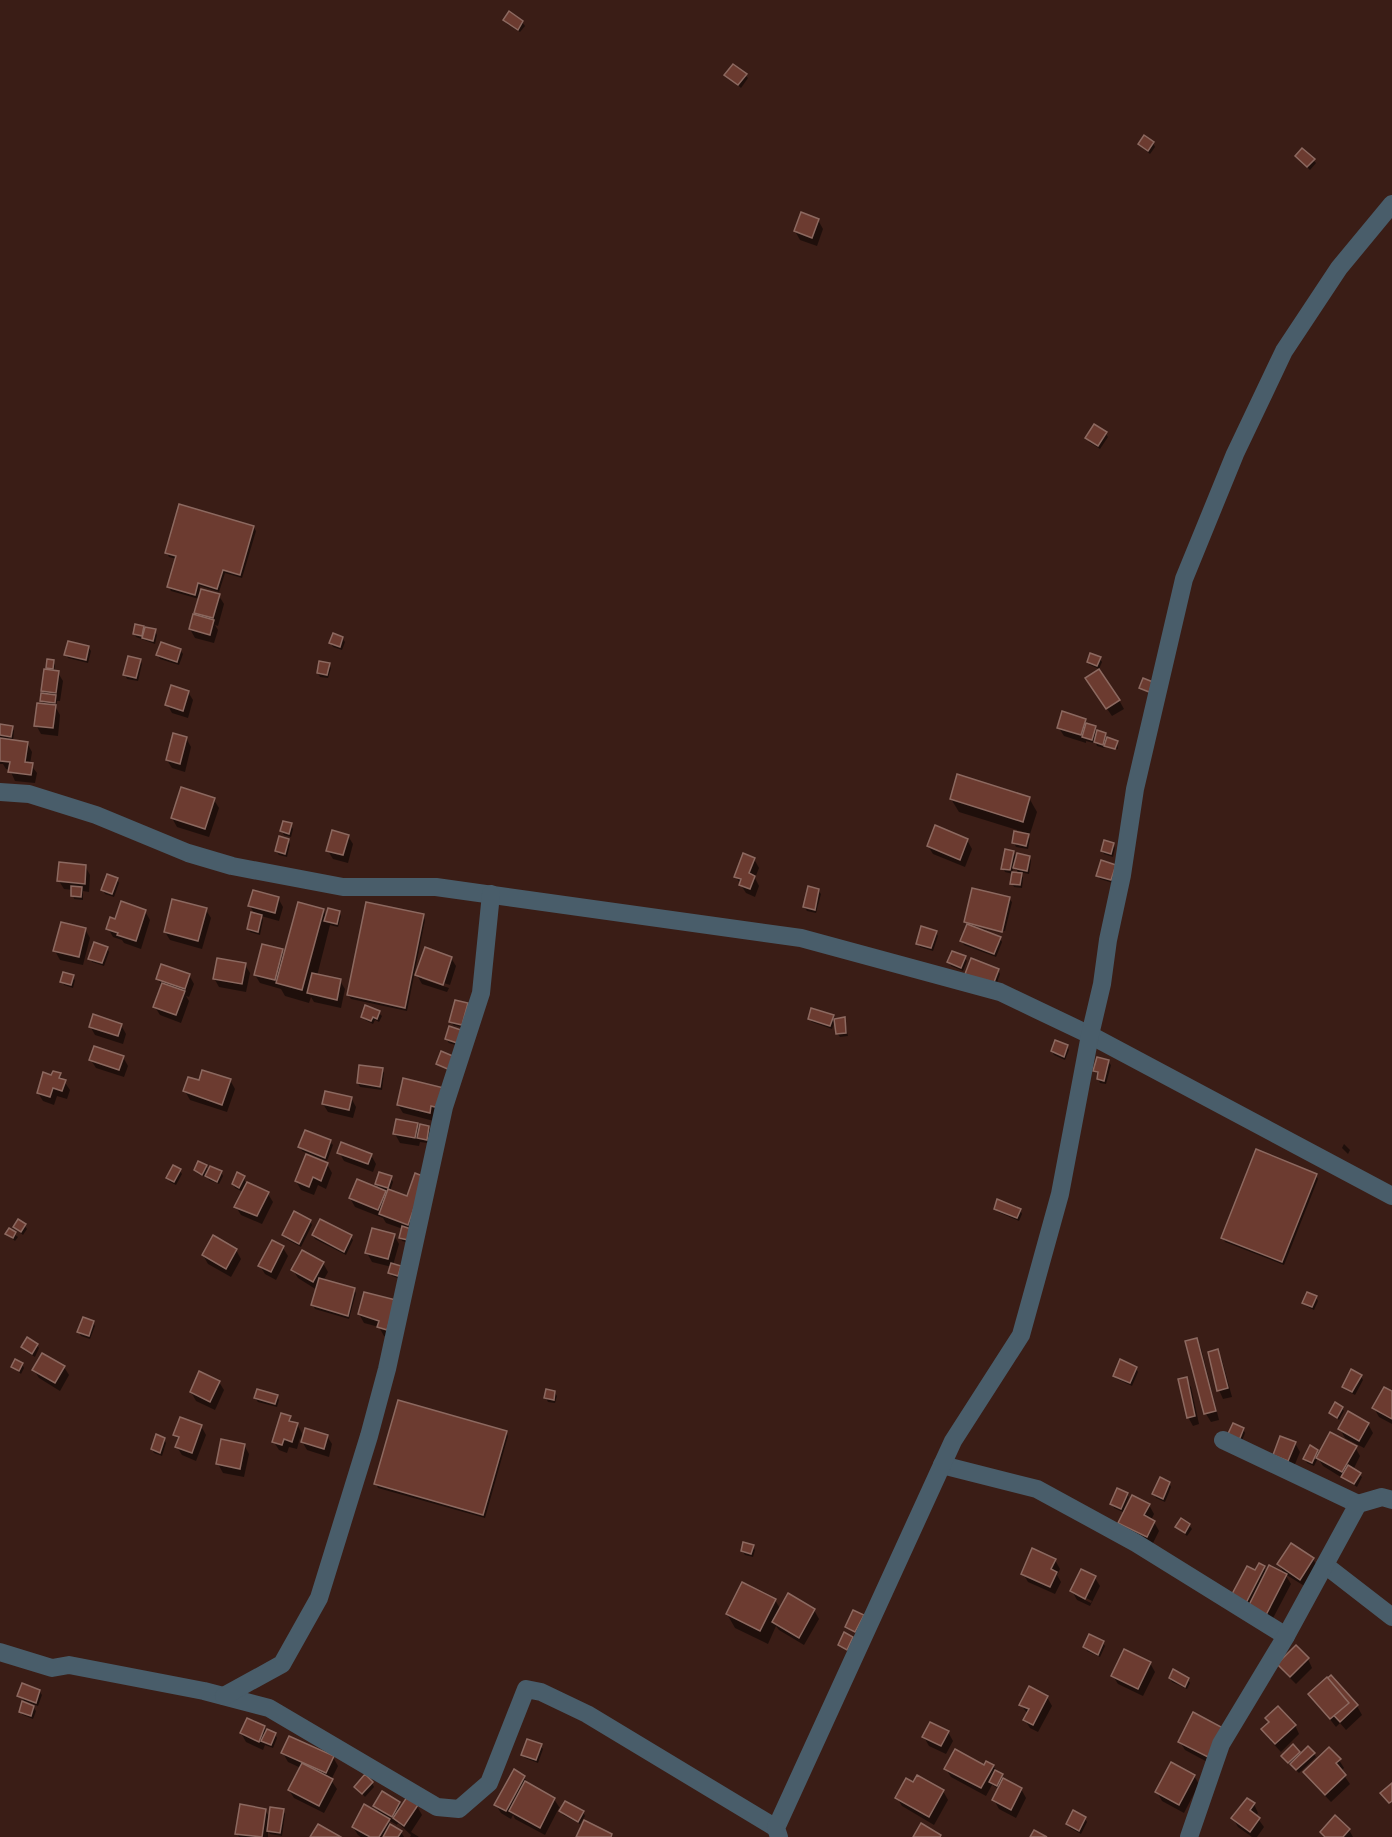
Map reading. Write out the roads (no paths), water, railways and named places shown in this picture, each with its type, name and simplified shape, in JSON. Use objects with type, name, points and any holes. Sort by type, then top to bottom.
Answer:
[{"type":"street","points":[[0,1652],[52,1668],[69,1665],[204,1691],[270,1708],[436,1807],[459,1809],[489,1783],[526,1689],[541,1692],[587,1714],[778,1832],[953,1441],[1022,1335],[1060,1194],[1102,984],[1135,789],[1184,579],[1234,454],[1284,351],[1339,268],[1392,204]]},
{"type":"street","points":[[0,792],[29,794],[96,815],[188,853],[232,866],[344,887],[435,887],[801,938],[1000,992],[1090,1035],[1392,1196]]},
{"type":"street","points":[[225,1696],[282,1664],[319,1598],[387,1369],[444,1107],[481,993],[491,894]]},
{"type":"street","points":[[1223,1440],[1358,1504],[1382,1497],[1392,1500]]},
{"type":"street","points":[[942,1465],[1037,1489],[1136,1543],[1286,1636]]},
{"type":"street","points":[[1189,1837],[1221,1744],[1286,1636],[1358,1504]]},
{"type":"street","points":[[1325,1565],[1392,1617]]}]
